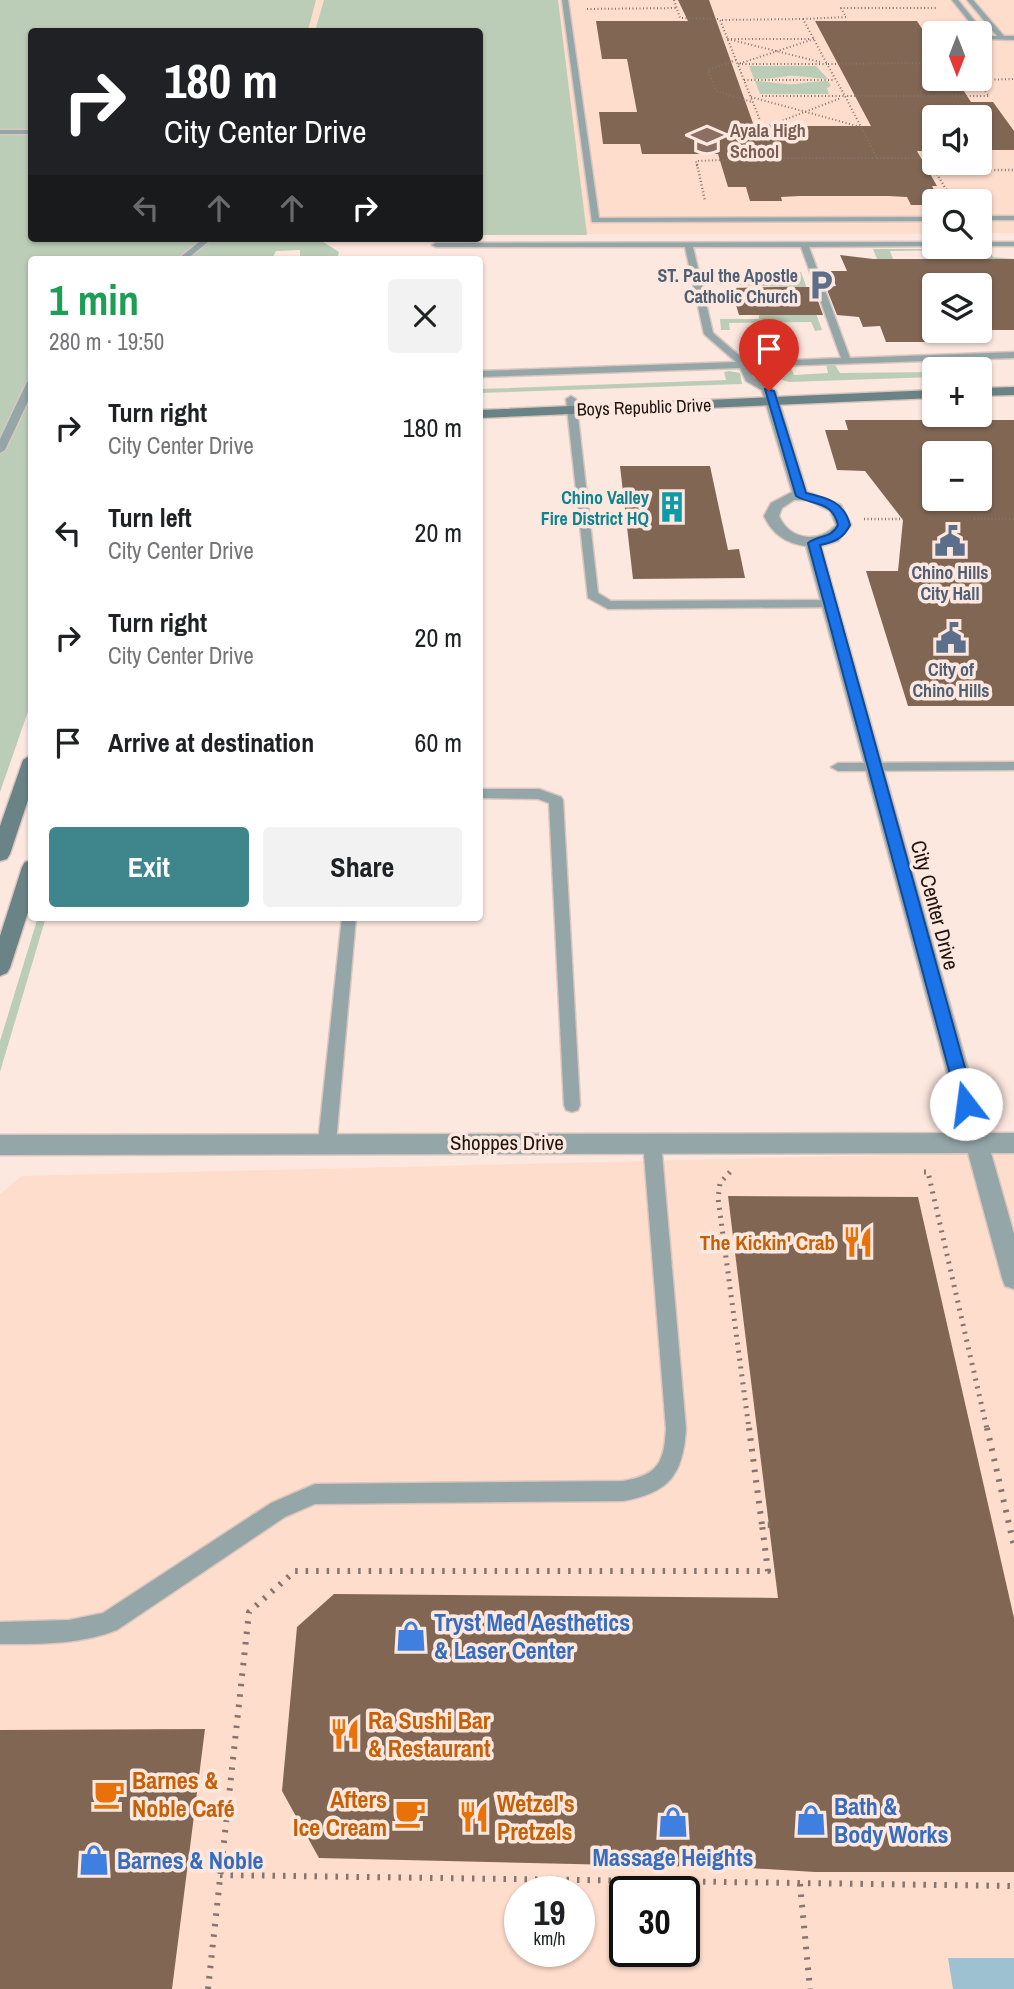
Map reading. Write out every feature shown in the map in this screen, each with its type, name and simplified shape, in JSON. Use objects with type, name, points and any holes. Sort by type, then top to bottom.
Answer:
[{"type":"main road","points":[[992,382],[1014,381]]},
{"type":"main road","name":"Boys Republic Drive","points":[[483,414],[572,405],[770,396],[922,385]]},
{"type":"main road","points":[[992,392],[1014,391]]},
{"type":"main road","name":"Boys Republic Drive","points":[[770,396],[922,394]]},
{"type":"main road","name":"Boys Republic Drive","points":[[483,403],[572,405]]},
{"type":"main road","points":[[0,854],[28,772]]},
{"type":"main road","points":[[0,968],[28,880]]},
{"type":"street","points":[[770,396],[802,496]]},
{"type":"street","points":[[802,496],[825,500],[836,508],[844,525],[840,533],[831,540],[813,543],[784,534],[775,526],[771,508],[779,501],[802,496]]},
{"type":"street","name":"City Center Drive","points":[[813,543],[1014,1278]]},
{"type":"street","name":"Shoppes Drive","points":[[0,1145],[1014,1143]]},
{"type":"lane","points":[[955,0],[985,38],[1014,38]]},
{"type":"lane","points":[[970,0],[1002,38]]},
{"type":"lane","points":[[565,4],[595,220],[922,219]]},
{"type":"lane","points":[[0,132],[28,132]]},
{"type":"lane","points":[[992,218],[1014,218]]},
{"type":"lane","points":[[186,256],[204,242]]},
{"type":"lane","points":[[688,244],[709,334],[744,364],[749,379],[770,396]]},
{"type":"lane","points":[[804,244],[846,359]]},
{"type":"lane","points":[[436,245],[922,244]]},
{"type":"lane","points":[[992,244],[1014,244]]},
{"type":"lane","points":[[463,256],[464,245]]},
{"type":"lane","points":[[483,374],[1014,355]]},
{"type":"lane","points":[[744,364],[765,367],[770,396]]},
{"type":"lane","points":[[0,450],[28,390]]},
{"type":"lane","points":[[572,405],[593,595],[598,600],[608,605],[830,604]]},
{"type":"lane","points":[[838,767],[1014,766]]},
{"type":"lane","points":[[483,794],[540,794],[556,800],[572,1105]]},
{"type":"lane","points":[[327,1143],[349,921]]},
{"type":"lane","points":[[0,1633],[87,1631],[109,1622],[278,1510],[315,1494],[623,1491],[650,1485],[660,1479],[676,1450],[676,1429],[652,1142]]},
{"type":"path","points":[[674,0],[680,18],[720,20],[846,17],[841,8],[939,8]]},
{"type":"path","points":[[840,0],[845,8]]},
{"type":"path","points":[[565,4],[677,8]]},
{"type":"path","points":[[803,19],[877,158]]},
{"type":"path","points":[[720,20],[775,158]]},
{"type":"path","points":[[728,39],[814,38]]},
{"type":"path","points":[[738,64],[814,38]]},
{"type":"path","points":[[728,39],[827,64]]},
{"type":"path","points":[[736,60],[708,70],[716,91],[753,103]]},
{"type":"path","points":[[738,64],[922,64]]},
{"type":"path","points":[[992,79],[1014,79]]},
{"type":"path","points":[[744,80],[835,80]]},
{"type":"path","points":[[750,96],[989,96],[985,91]]},
{"type":"path","points":[[750,96],[861,127]]},
{"type":"path","points":[[763,128],[845,96]]},
{"type":"path","points":[[707,209],[696,161],[922,158]]},
{"type":"path","points":[[992,170],[1014,170]]},
{"type":"path","points":[[863,519],[906,519]]},
{"type":"path","points":[[974,519],[1014,519]]},
{"type":"path","points":[[208,1989],[249,1612],[295,1571],[768,1572],[718,1198],[720,1183],[725,1175],[733,1171]]},
{"type":"path","points":[[914,1172],[928,1172],[1014,1546]]},
{"type":"path","points":[[762,1525],[771,1525]]},
{"type":"path","points":[[220,1875],[1014,1886]]},
{"type":"path","points":[[800,1884],[810,1989]]},
{"type":"shaded area","name":"Ayala High School","points":[[316,0],[1014,0],[1014,233],[992,233],[992,189],[922,189],[922,234],[483,234],[483,28],[309,28]]},
{"type":"shaded area","points":[[1014,1152],[1014,1989],[0,1989],[0,1194],[22,1176]]},
{"type":"green space","points":[[0,0],[316,0],[309,28],[28,28],[28,242],[323,242],[339,252],[338,256],[300,256],[300,250],[276,251],[274,256],[28,256],[28,712],[0,792]]},
{"type":"green space","points":[[324,0],[558,0],[587,235],[483,235],[483,28],[316,28]]},
{"type":"green space","points":[[749,66],[816,66],[828,79],[791,76],[754,79]]},
{"type":"green space","points":[[755,81],[792,84],[828,81],[831,86],[827,88],[829,94],[760,94]]},
{"type":"green space","points":[[873,249],[922,249],[890,251],[893,259],[877,259]]},
{"type":"green space","points":[[992,255],[1014,259],[983,261],[982,259],[992,259]]},
{"type":"green space","points":[[797,272],[801,272],[822,330],[815,331],[811,322],[729,323],[730,330],[721,330],[720,319],[759,319],[759,315],[788,287],[711,284],[709,273],[715,273],[717,279],[799,279]]},
{"type":"green space","points":[[826,365],[835,365],[840,373],[922,372],[922,377],[789,382],[780,379],[775,372],[776,369],[791,367],[794,375],[828,373]]},
{"type":"green space","points":[[724,372],[740,373],[742,384],[483,393],[483,389],[726,380]]},
{"type":"green space","points":[[37,921],[45,921],[0,1072],[0,1041]]},
{"type":"water","points":[[948,1958],[1014,1958],[1014,1989],[953,1989]]},
{"type":"building","points":[[678,0],[709,0],[754,126],[871,126],[815,21],[917,21],[922,29],[922,91],[964,91],[971,102],[993,102],[1014,131],[1014,150],[992,150],[992,105],[922,105],[922,151],[917,151],[922,160],[922,175],[931,175],[937,186],[932,186],[934,189],[922,189],[922,205],[911,205],[907,197],[888,196],[799,196],[781,197],[782,201],[750,201],[746,187],[728,187],[718,154],[642,154],[640,144],[603,144],[599,112],[637,112],[627,59],[602,59],[596,21],[688,21]]},
{"type":"building","points":[[840,255],[873,259],[1014,259],[1014,330],[992,330],[992,273],[922,273],[922,342],[886,342],[880,326],[863,327],[859,317],[837,315],[826,287],[836,286],[830,271],[847,271]]},
{"type":"building","points":[[813,287],[823,315],[739,315],[731,288]]},
{"type":"building","name":"City of Chino Hills","points":[[845,420],[922,420],[922,427],[992,427],[992,420],[1014,420],[1014,706],[908,706],[866,571],[898,571],[903,520],[865,471],[837,470],[825,430],[848,430]]},
{"type":"building","name":"Chino Valley Fire District HQ","points":[[620,466],[710,466],[728,550],[739,549],[745,578],[633,579]]},
{"type":"building","points":[[728,1196],[918,1197],[1014,1618],[1014,1872],[815,1872],[748,1868],[319,1858],[282,1791],[297,1627],[334,1594],[778,1598]]},
{"type":"building","name":"Barnes & Noble","points":[[205,1729],[172,1989],[0,1989],[0,1730]]},
{"type":"place","name":"Ayala High School","points":[[707,140]]},
{"type":"place","name":"ST. Paul the Apostle Catholic Church","points":[[821,285]]},
{"type":"place","name":"Chino Valley Fire District HQ","points":[[672,507]]},
{"type":"place","name":"Chino Hills City Hall","points":[[950,541]]},
{"type":"place","name":"City of Chino Hills","points":[[951,638]]},
{"type":"place","name":"The Kickin' Crab","points":[[858,1242]]},
{"type":"place","name":"Tryst Med Aesthetics & Laser Center","points":[[411,1636]]},
{"type":"place","name":"Ra Sushi Bar & Restaurant","points":[[345,1734]]},
{"type":"place","name":"Barnes & Noble Café","points":[[109,1794]]},
{"type":"place","name":"Afters Ice Cream","points":[[410,1813]]},
{"type":"place","name":"Wetzel's Pretzels","points":[[474,1817]]},
{"type":"place","name":"Bath & Body Works","points":[[811,1820]]},
{"type":"place","name":"Massage Heights","points":[[673,1822]]},
{"type":"place","name":"Barnes & Noble","points":[[94,1860]]},
{"type":"route","points":[[769,391],[802,496],[825,500],[842,516],[844,525],[840,533],[831,540],[813,543],[966,1104]]}]
